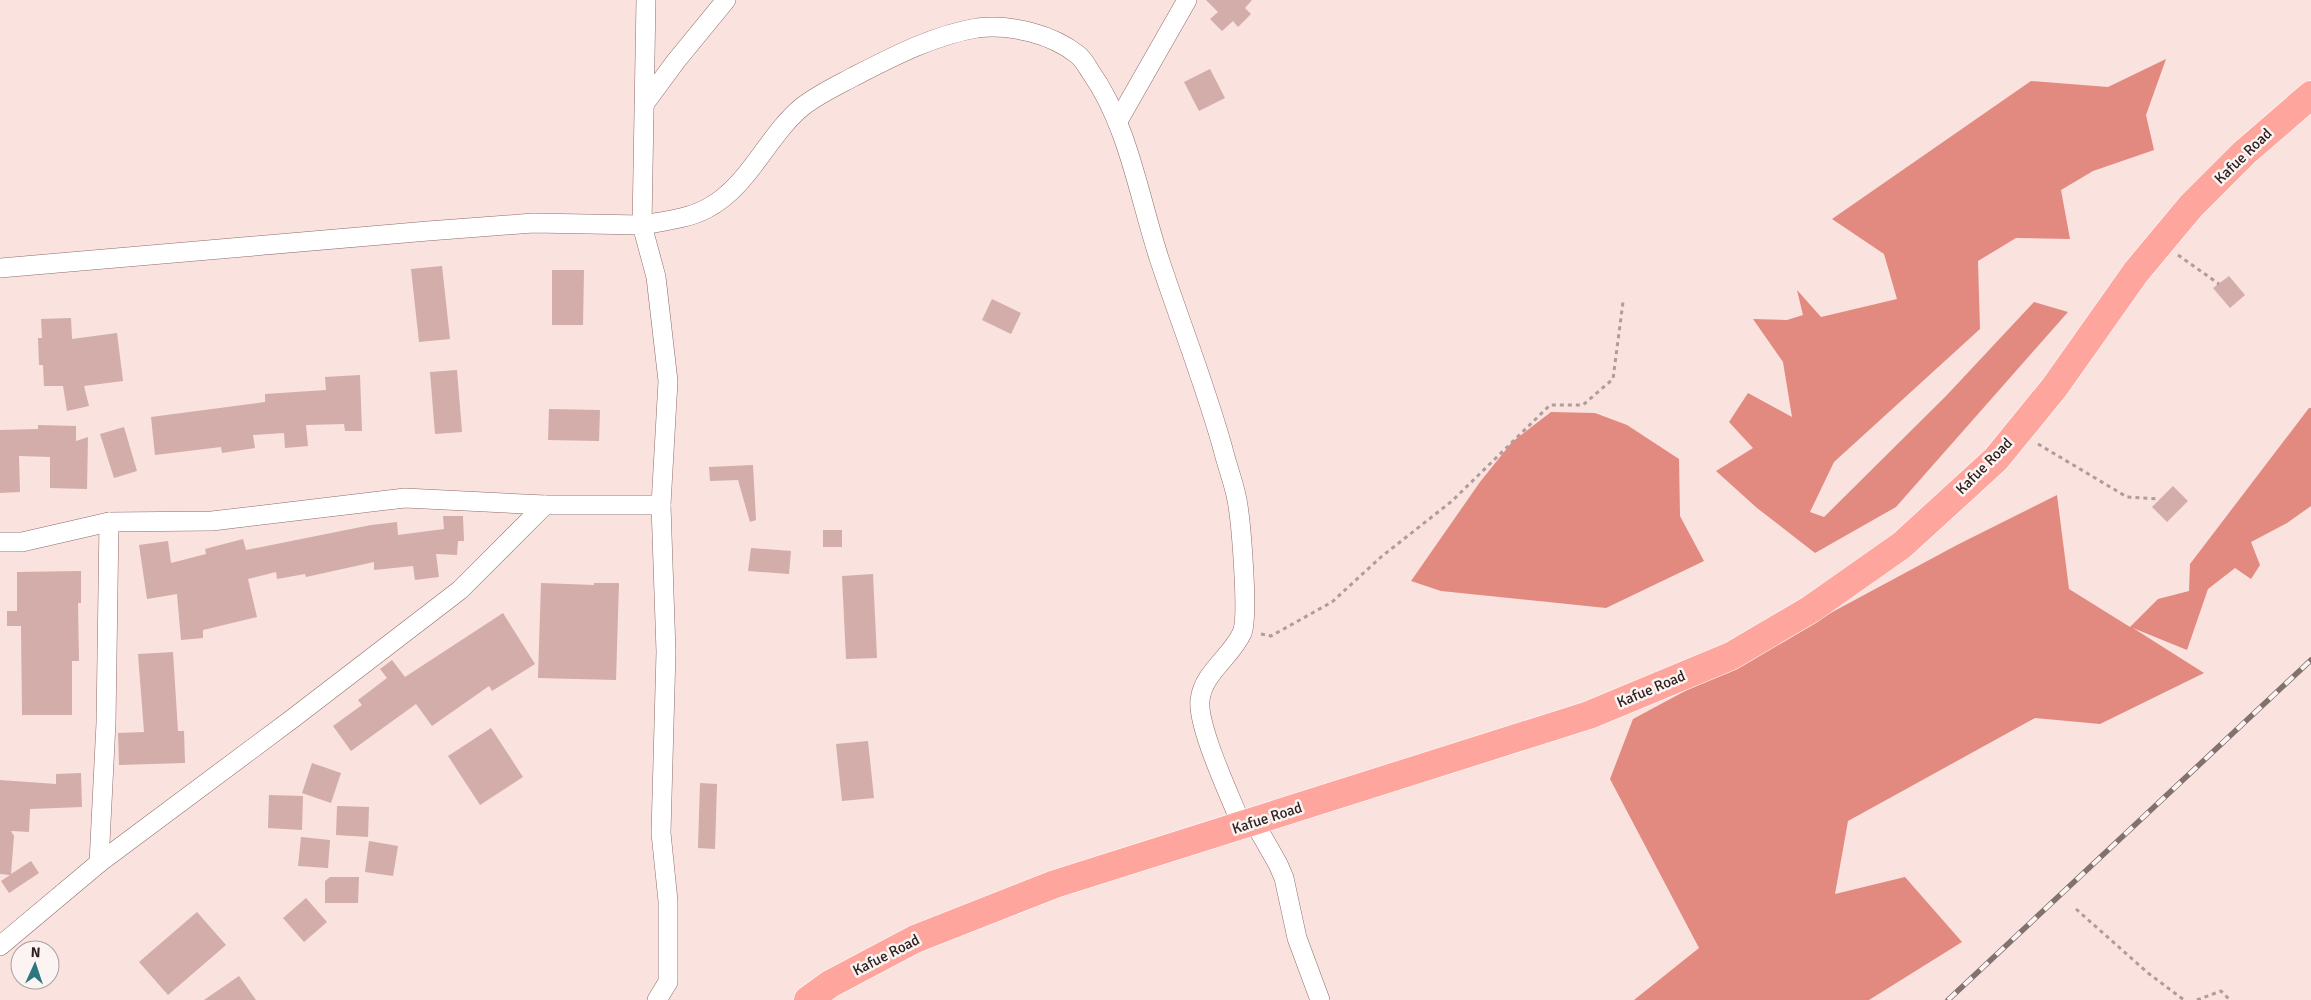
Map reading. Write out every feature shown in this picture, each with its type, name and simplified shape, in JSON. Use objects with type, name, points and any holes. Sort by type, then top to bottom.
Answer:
[{"type":"highway","name":"Kafue Road","points":[[808,1000],[830,984],[915,939],[1055,884],[1590,714],[1731,656],[1811,609],[1902,545],[1996,459],[2054,388],[2136,272],[2192,206],[2244,153],[2311,96]]},
{"type":"street","points":[[646,0],[642,225],[656,277],[668,381],[661,505],[666,652],[661,832],[668,901],[670,991],[657,1000]]},
{"type":"street","points":[[645,103],[676,61],[726,0]]},
{"type":"street","points":[[1118,121],[1187,0]]},
{"type":"street","points":[[0,268],[418,231],[533,223],[642,225],[687,217],[706,209],[740,183],[785,124],[803,106],[829,89],[880,63],[936,39],[978,28],[1013,28],[1052,39],[1080,56],[1103,88],[1118,121],[1159,258],[1212,410],[1237,500],[1246,611],[1243,631],[1221,663],[1204,682],[1200,702],[1204,727],[1248,824],[1278,864],[1284,878],[1297,938],[1320,1000]]},
{"type":"street","points":[[0,542],[22,542],[109,522],[212,521],[405,498],[546,505],[606,503],[661,505]]},
{"type":"street","points":[[0,946],[99,863],[292,719],[460,590],[546,505]]},
{"type":"street","points":[[99,863],[106,723],[109,522]]},
{"type":"path","points":[[2161,243],[2219,284]]},
{"type":"path","points":[[1243,631],[1271,636],[1332,602],[1381,558],[1452,501],[1550,405],[1584,406],[1613,379],[1623,302]]},
{"type":"path","points":[[2018,432],[2127,497],[2159,499]]},
{"type":"path","points":[[2076,910],[2148,973],[2184,1000]]},
{"type":"path","points":[[2197,1000],[2221,991],[2230,1000]]},
{"type":"shaded area","points":[[2166,59],[2146,115],[2154,150],[2093,171],[2061,190],[2070,239],[2016,238],[1978,261],[1980,329],[1834,462],[1810,512],[1824,517],[1946,396],[2034,302],[2068,312],[1896,507],[1815,553],[1757,508],[1716,471],[1753,448],[1729,422],[1748,393],[1792,417],[1783,362],[1753,319],[1787,320],[1803,315],[1797,290],[1821,317],[1897,299],[1884,254],[1832,219],[2031,81],[2108,87]]},
{"type":"shaded area","points":[[2309,408],[2311,408],[2311,506],[2287,523],[2251,542],[2260,565],[2251,579],[2235,568],[2208,589],[2187,650],[2133,628],[2204,673],[2100,724],[2035,718],[1848,821],[1835,894],[1905,877],[1962,942],[1869,1000],[1634,1000],[1699,948],[1610,779],[1633,719],[1957,545],[2057,495],[2069,589],[2130,627],[2158,599],[2189,591],[2190,564]]},
{"type":"shaded area","points":[[1551,412],[1595,413],[1627,425],[1679,459],[1680,516],[1704,561],[1606,608],[1441,591],[1411,581],[1480,482],[1512,442]]},
{"type":"building","points":[[1206,0],[1252,0],[1245,8],[1251,14],[1238,27],[1233,21],[1222,31],[1210,19],[1218,12]]},
{"type":"building","points":[[1210,69],[1225,98],[1199,111],[1184,82]]},
{"type":"building","points":[[442,266],[450,339],[419,342],[411,269]]},
{"type":"building","points":[[552,270],[584,270],[583,325],[552,325]]},
{"type":"building","points":[[2229,276],[2245,295],[2230,308],[2213,288]]},
{"type":"building","points":[[992,299],[1021,313],[1011,334],[982,320]]},
{"type":"building","points":[[71,318],[72,339],[117,333],[123,381],[84,386],[89,406],[67,411],[63,386],[44,386],[43,365],[39,365],[38,338],[42,338],[41,319]]},
{"type":"building","points":[[457,370],[462,432],[435,434],[430,372]]},
{"type":"building","points":[[360,375],[362,431],[345,431],[344,424],[306,425],[308,446],[285,448],[284,433],[253,435],[255,448],[222,453],[221,447],[155,455],[151,417],[265,402],[265,394],[326,390],[325,377]]},
{"type":"building","points":[[549,409],[600,410],[599,441],[548,440]]},
{"type":"building","points":[[38,425],[76,426],[76,441],[88,437],[87,489],[50,488],[50,457],[19,456],[20,492],[0,493],[0,430],[38,429]]},
{"type":"building","points":[[124,427],[137,471],[114,478],[100,434]]},
{"type":"building","points":[[753,465],[756,520],[750,522],[738,480],[710,481],[709,467]]},
{"type":"building","points":[[2173,486],[2188,501],[2167,522],[2152,507]]},
{"type":"building","points":[[443,516],[463,516],[464,541],[458,541],[457,555],[436,554],[439,577],[415,580],[413,566],[374,570],[374,562],[306,577],[305,574],[277,579],[276,572],[248,579],[257,617],[203,630],[203,638],[181,640],[177,594],[147,599],[139,545],[168,541],[171,563],[206,554],[205,549],[243,539],[246,550],[371,525],[397,522],[398,535],[444,529]]},
{"type":"building","points":[[823,530],[842,530],[842,547],[823,547]]},
{"type":"building","points":[[751,548],[791,551],[789,574],[748,571]]},
{"type":"building","points":[[81,571],[81,603],[78,603],[79,661],[72,661],[72,715],[22,715],[21,626],[7,626],[7,611],[17,611],[17,572]]},
{"type":"building","points":[[873,574],[877,658],[846,659],[842,576]]},
{"type":"building","points":[[541,583],[594,585],[594,583],[619,583],[616,680],[538,678]]},
{"type":"building","points":[[503,613],[535,664],[492,691],[489,686],[432,726],[416,704],[351,751],[333,726],[362,705],[358,700],[387,678],[380,669],[392,660],[405,677]]},
{"type":"building","points":[[173,652],[178,731],[184,731],[185,763],[119,765],[118,733],[144,732],[138,654]]},
{"type":"building","points":[[491,728],[523,777],[480,805],[448,756]]},
{"type":"building","points":[[868,741],[874,798],[842,801],[836,744]]},
{"type":"building","points":[[312,763],[341,773],[331,803],[302,793]]},
{"type":"building","points":[[81,773],[82,807],[30,809],[29,832],[11,831],[14,836],[11,874],[31,861],[39,873],[9,893],[1,881],[10,875],[0,874],[0,780],[56,784],[56,774]]},
{"type":"building","points":[[700,783],[717,784],[715,849],[698,848]]},
{"type":"building","points":[[269,795],[303,796],[302,830],[268,828]]},
{"type":"building","points":[[337,806],[369,807],[368,837],[336,835]]},
{"type":"building","points":[[301,837],[330,840],[328,868],[298,866]]},
{"type":"building","points":[[369,841],[398,846],[393,876],[365,872]]},
{"type":"building","points":[[330,877],[359,877],[358,903],[325,903],[325,881]]},
{"type":"building","points":[[306,898],[327,922],[304,942],[283,918]]},
{"type":"building","points":[[197,912],[226,945],[168,995],[139,962]]},
{"type":"building","points":[[239,976],[256,1000],[204,1000]]},
{"type":"railway","points":[[1948,1000],[2311,660]]}]
